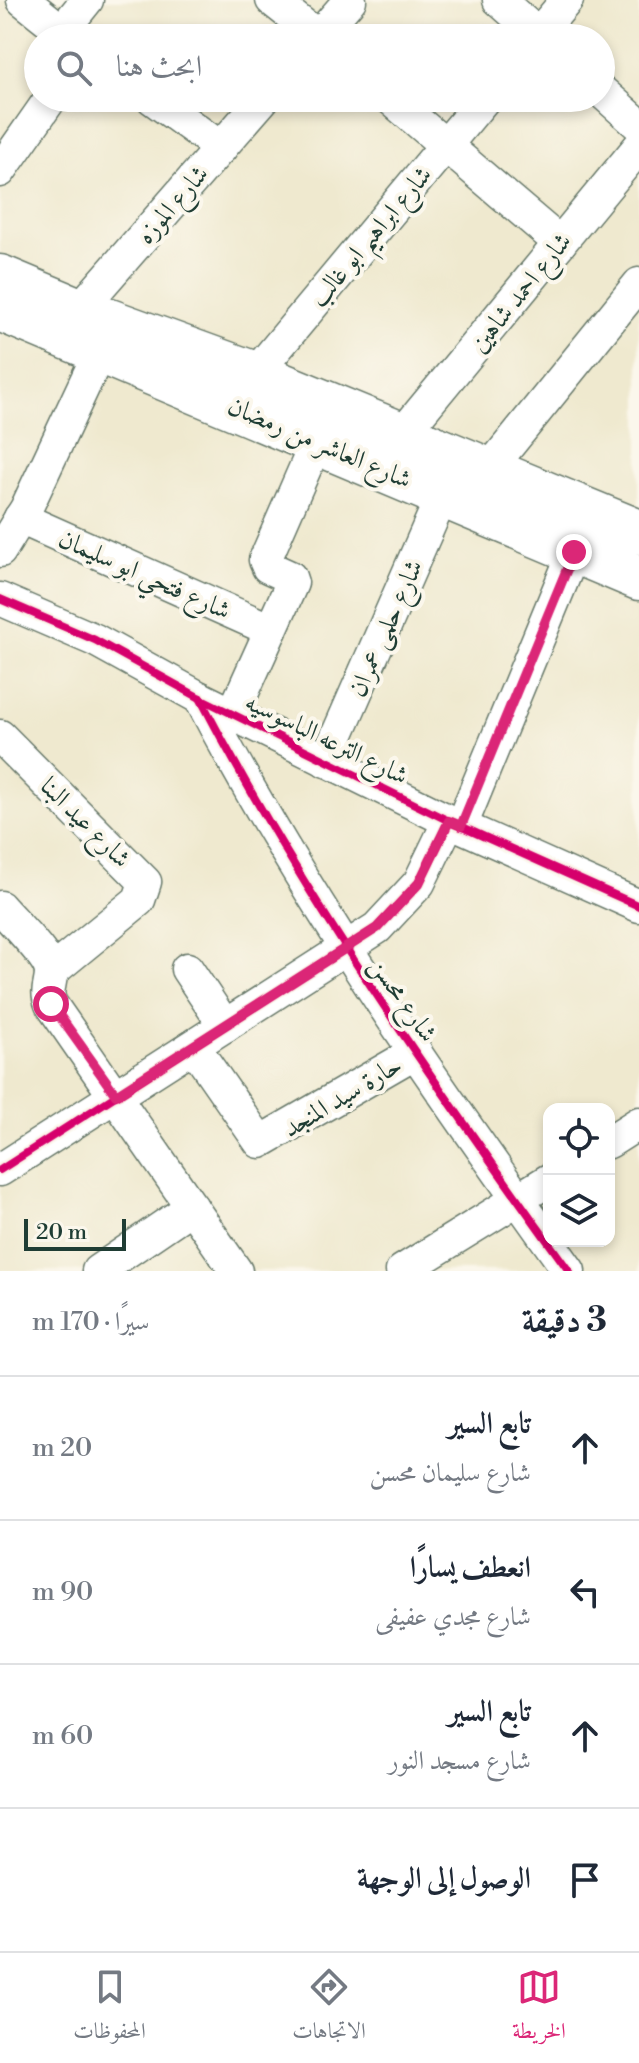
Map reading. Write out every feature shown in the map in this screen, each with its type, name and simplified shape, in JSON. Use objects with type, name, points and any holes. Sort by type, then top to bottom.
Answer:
[{"type":"main road","name":"شارع العاشر من رمضان","points":[[0,277],[79,310],[255,374],[400,437],[639,532]]},
{"type":"main road","name":"شارع العاشر من رمضان","points":[[0,309],[639,578]]},
{"type":"street","points":[[23,0],[52,24]]},
{"type":"street","points":[[73,24],[87,0]]},
{"type":"street","points":[[272,0],[302,24]]},
{"type":"street","points":[[330,24],[350,0]]},
{"type":"street","points":[[499,0],[524,24]]},
{"type":"street","points":[[548,24],[567,0]]},
{"type":"street","points":[[615,104],[639,125]]},
{"type":"street","points":[[0,171],[41,112]]},
{"type":"street","points":[[171,112],[221,148]]},
{"type":"street","name":"شارع الموزه","points":[[79,310],[252,112]]},
{"type":"street","points":[[406,112],[560,243]]},
{"type":"street","name":"شارع ابراهيم ابو غالب","points":[[255,374],[474,112]]},
{"type":"street","name":"شارع احمد شاهين","points":[[400,437],[639,147]]},
{"type":"street","points":[[487,472],[639,284]]},
{"type":"street","points":[[0,551],[20,518],[101,349]]},
{"type":"street","points":[[233,714],[292,583],[290,577],[268,567],[265,560],[317,441]]},
{"type":"street","name":"شارع حلمى عمران","points":[[326,761],[443,494]]},
{"type":"street","name":"شارع فتحي ابو سليمان","points":[[20,518],[271,630]]},
{"type":"street","points":[[0,1170],[346,950],[377,928],[419,883],[455,824],[574,552]]},
{"type":"street","name":"شارع الترعه الباسوسيه","points":[[0,599],[95,640],[200,698],[455,824],[639,905]]},
{"type":"street","name":"شارع محسن","points":[[200,698],[266,820],[346,950],[569,1271]]},
{"type":"street","name":"شارع عيد البنا","points":[[0,736],[145,882],[139,900],[51,972]]},
{"type":"street","points":[[0,907],[51,972],[46,994],[51,1004],[236,1271]]},
{"type":"street","points":[[187,969],[225,1026]]},
{"type":"street","name":"حارة سيد المنجد","points":[[194,1047],[260,1142],[416,1052]]},
{"type":"street","points":[[615,1138],[639,1123]]},
{"type":"street","points":[[402,1271],[543,1184]]},
{"type":"street","points":[[98,1271],[192,1207]]},
{"type":"cycle path","points":[[0,599],[95,640],[200,698],[449,821],[639,906]]},
{"type":"cycle path","points":[[200,698],[283,847],[374,991],[569,1271]]},
{"type":"cycle path","points":[[0,1170],[377,928],[419,883],[449,821]]},
{"type":"route","points":[[51,1004],[116,1095],[377,928],[419,883],[449,821],[461,826],[574,552]]}]
